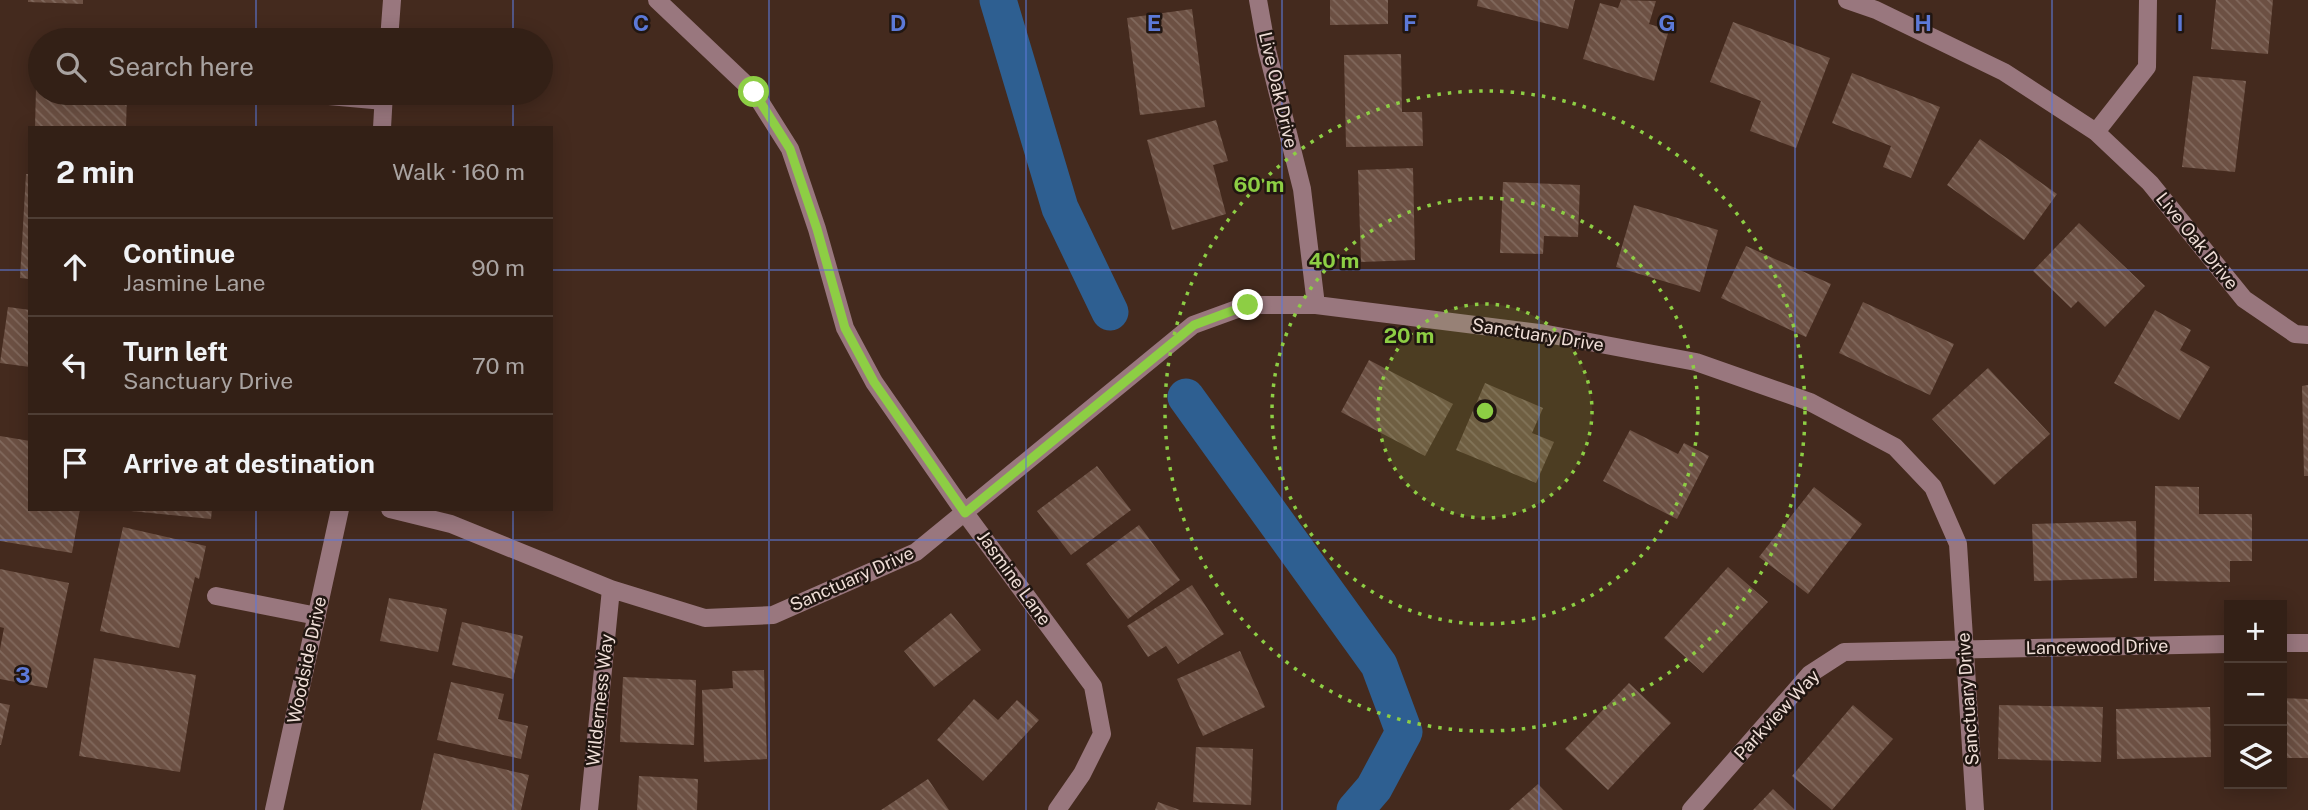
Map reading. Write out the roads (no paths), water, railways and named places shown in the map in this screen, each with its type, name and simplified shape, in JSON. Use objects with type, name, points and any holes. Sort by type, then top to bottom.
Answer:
[{"type":"street","points":[[390,28],[392,0]]},
{"type":"street","name":"Jasmine Lane","points":[[657,0],[754,92],[790,149],[817,229],[845,328],[874,382],[965,513],[1093,686],[1102,734],[1082,774],[1057,810]]},
{"type":"street","name":"Live Oak Drive","points":[[1258,0],[1267,50],[1302,189],[1316,305]]},
{"type":"street","name":"Live Oak Drive","points":[[1847,0],[1876,10],[2004,72],[2096,132],[2150,183],[2244,299],[2295,334],[2308,335]]},
{"type":"street","points":[[2096,132],[2147,67],[2148,0]]},
{"type":"street","points":[[382,126],[383,105]]},
{"type":"street","name":"Sanctuary Drive","points":[[398,511],[451,524],[611,589],[705,618],[774,615],[916,552],[1194,325],[1248,305],[1316,305],[1547,334],[1696,362],[1810,401],[1895,447],[1933,487],[1958,544],[1975,810]]},
{"type":"street","name":"Woodside Drive","points":[[274,810],[340,511]]},
{"type":"street","name":"Wilderness Way","points":[[589,810],[611,589]]},
{"type":"street","points":[[216,596],[317,616]]},
{"type":"street","points":[[2287,643],[2308,643]]},
{"type":"street","name":"Lancewood Drive","points":[[1964,649],[2224,644]]},
{"type":"street","name":"Parkview Way","points":[[1691,810],[1810,674],[1844,652],[1964,649]]},
{"type":"waterway","points":[[998,0],[1060,208],[1110,312]]},
{"type":"waterway","points":[[1186,397],[1379,665],[1404,732],[1374,788],[1355,810]]}]
